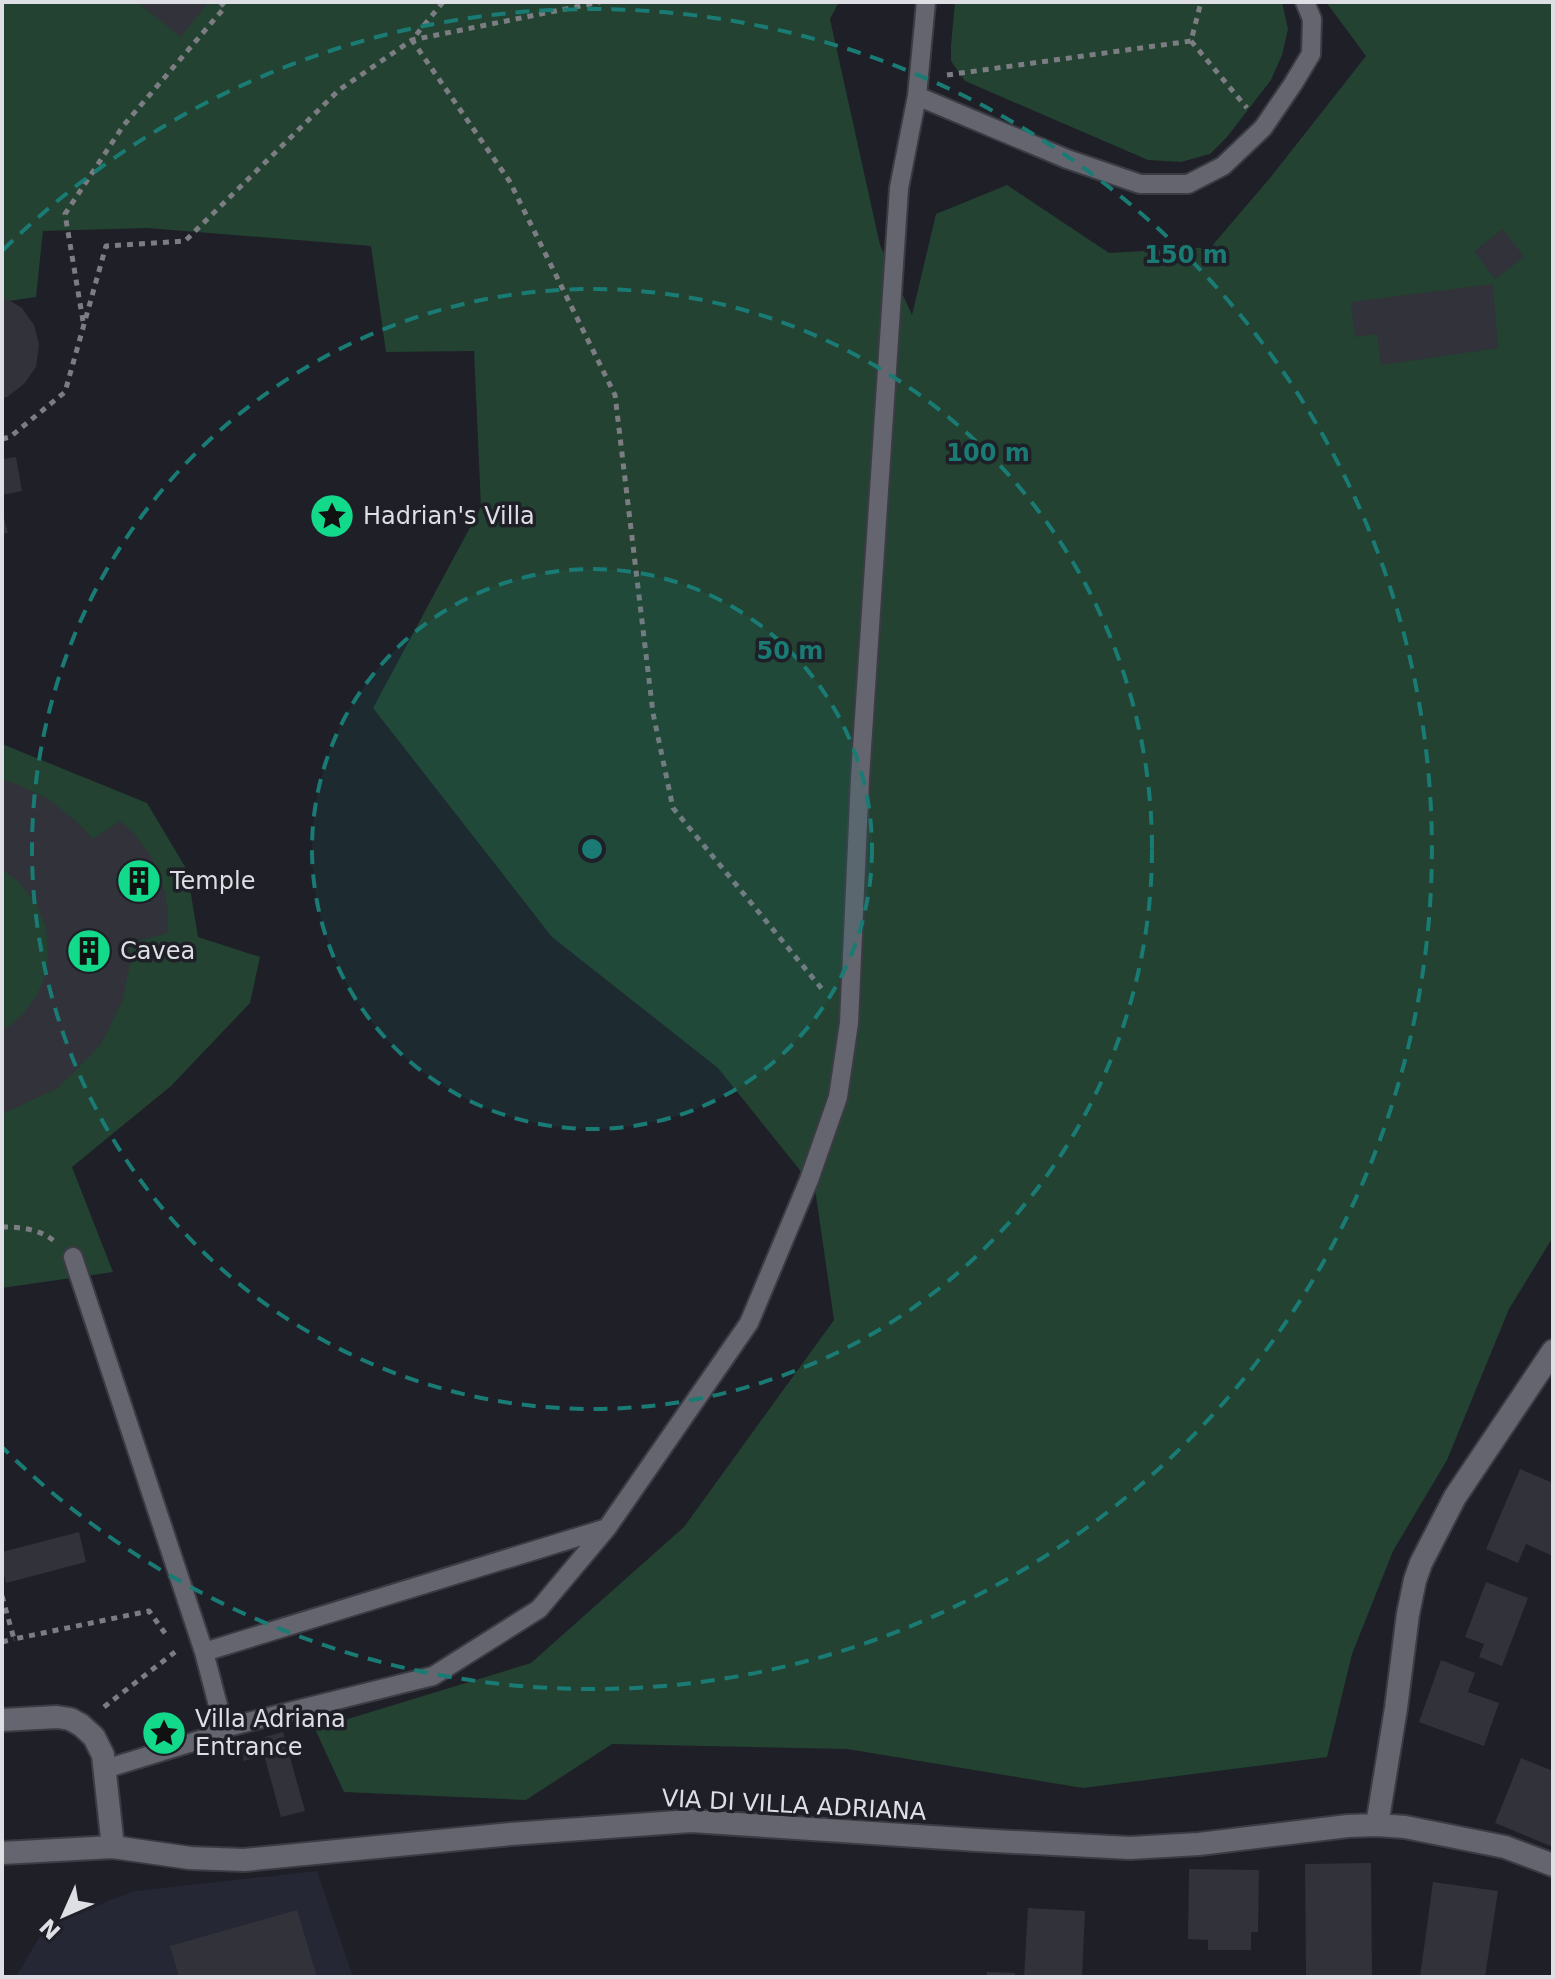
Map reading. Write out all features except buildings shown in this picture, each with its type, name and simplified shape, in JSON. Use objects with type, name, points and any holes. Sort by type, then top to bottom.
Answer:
[{"type":"street","points":[[1377,1825],[1408,1614],[1418,1572],[1455,1497],[1553,1351]]},
{"type":"street","points":[[2,1720],[70,1719],[94,1737],[101,1749],[105,1769],[113,1847]]},
{"type":"street","name":"VIA DI VILLA ADRIANA","points":[[2,1853],[113,1847],[190,1858],[244,1860],[511,1834],[691,1821],[1130,1848],[1199,1844],[1377,1825],[1405,1827],[1505,1847],[1553,1865]]},
{"type":"lane","points":[[105,1769],[206,1738],[224,1728],[433,1676],[539,1609],[607,1528],[749,1323],[809,1180],[838,1097],[849,1023],[860,778],[899,188],[918,87],[926,2]]},
{"type":"lane","points":[[918,87],[1067,159],[1140,184],[1188,184],[1223,166],[1263,128],[1293,84],[1311,54],[1312,19],[1305,2]]},
{"type":"lane","points":[[73,1257],[204,1652],[224,1728]]},
{"type":"lane","points":[[204,1652],[607,1528]]},
{"type":"path","points":[[84,324],[65,214],[123,126],[225,7],[220,2]]},
{"type":"path","points":[[2,439],[10,437],[65,392],[106,246],[185,241],[339,90],[412,40],[443,2]]},
{"type":"path","points":[[412,40],[600,2]]},
{"type":"path","points":[[1191,41],[1201,2]]},
{"type":"path","points":[[412,40],[510,182],[615,395],[653,713],[673,808],[849,1023]]},
{"type":"path","points":[[918,87],[1191,41]]},
{"type":"path","points":[[1191,41],[1263,128]]},
{"type":"path","points":[[2,1227],[21,1227],[48,1236],[73,1257]]},
{"type":"path","points":[[2,1596],[14,1639]]},
{"type":"path","points":[[2,1642],[149,1611],[177,1650],[81,1725]]},
{"type":"shaded area","points":[[317,1871],[353,1977],[16,1977],[47,1924],[135,1891]]},
{"type":"green space","points":[[2,2],[839,2],[830,19],[880,245],[912,315],[936,214],[1007,185],[1109,253],[1211,247],[1366,56],[1326,2],[1553,2],[1553,1237],[1509,1309],[1447,1460],[1393,1551],[1352,1654],[1327,1757],[1083,1788],[847,1749],[612,1744],[526,1800],[344,1792],[315,1729],[531,1663],[684,1527],[834,1320],[815,1189],[718,1068],[552,937],[373,708],[481,507],[474,351],[386,352],[371,246],[147,228],[43,231],[36,297],[2,302]]},
{"type":"green space","points":[[955,2],[1282,2],[1288,29],[1282,55],[1271,80],[1210,154],[1181,162],[1148,160],[965,81],[951,61]]},
{"type":"green space","points":[[2,744],[147,803],[187,870],[198,937],[260,957],[250,1003],[171,1086],[72,1167],[113,1272],[2,1288]]},
{"type":"place","name":"Hadrian's Villa","points":[[332,516]]},
{"type":"place","name":"Temple","points":[[139,881]]},
{"type":"place","name":"Cavea","points":[[89,951]]},
{"type":"place","name":"Villa Adriana Entrance","points":[[164,1733]]}]
